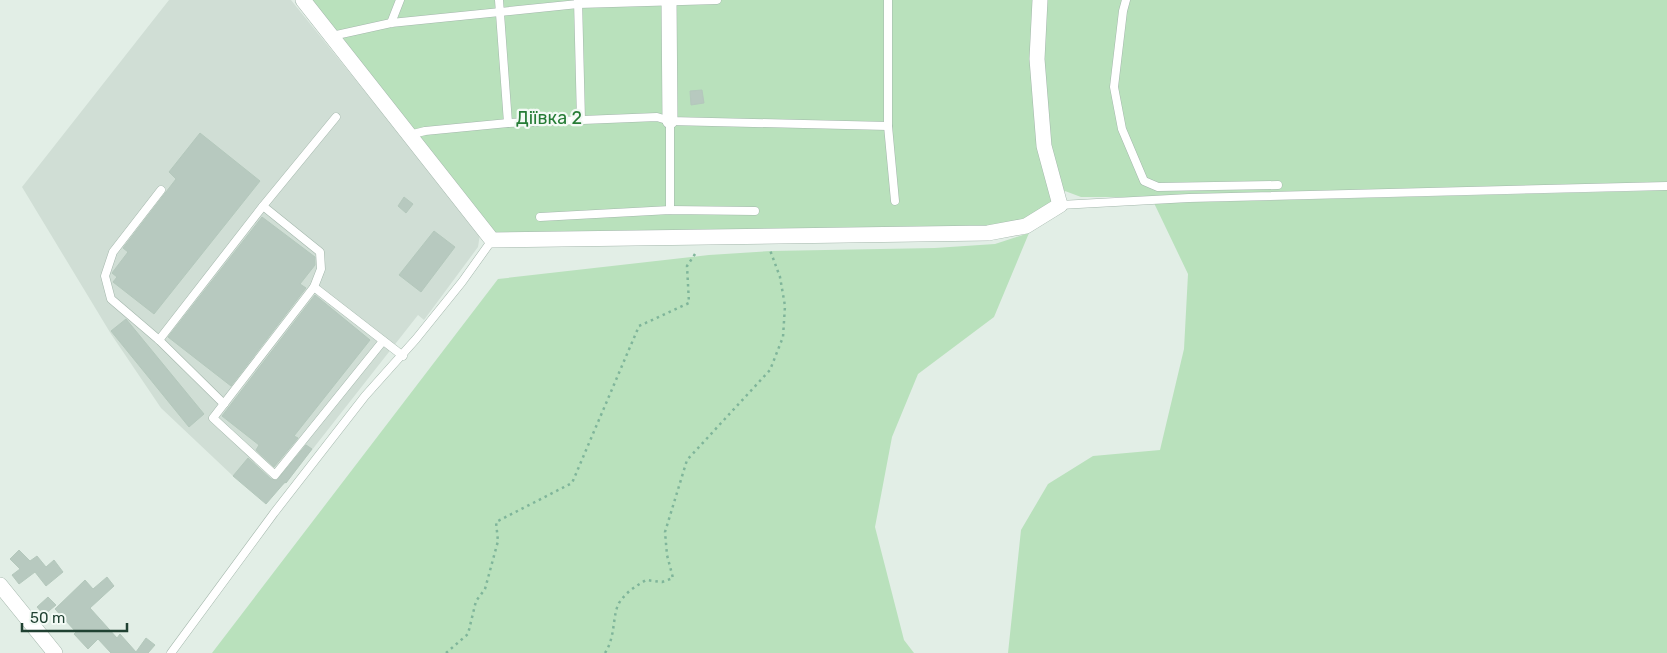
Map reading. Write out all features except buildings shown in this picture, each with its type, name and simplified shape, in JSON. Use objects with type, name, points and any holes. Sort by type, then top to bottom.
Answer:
[{"type":"street","points":[[303,0],[492,240],[988,233],[1026,226],[1060,205],[1044,146],[1038,59],[1040,0]]},
{"type":"street","points":[[670,1],[670,121]]},
{"type":"street","points":[[0,585],[55,653]]},
{"type":"lane","points":[[391,23],[400,0]]},
{"type":"lane","points":[[499,0],[508,123]]},
{"type":"lane","points":[[332,36],[391,23],[578,2],[717,0]]},
{"type":"lane","points":[[888,0],[888,126],[895,201]]},
{"type":"lane","points":[[1126,0],[1114,87],[1122,129],[1144,181],[1158,187],[1278,185]]},
{"type":"lane","points":[[578,2],[581,120]]},
{"type":"lane","points":[[159,340],[263,206],[336,117]]},
{"type":"lane","points":[[410,135],[508,123],[657,118],[670,121],[888,126]]},
{"type":"lane","points":[[670,121],[670,210]]},
{"type":"lane","points":[[1060,205],[1189,198],[1667,186]]},
{"type":"lane","points":[[161,190],[113,252],[105,276],[111,299],[159,340],[224,404]]},
{"type":"lane","points":[[263,206],[320,252],[321,269],[314,286],[213,418],[275,475],[384,341]]},
{"type":"lane","points":[[540,217],[670,210],[756,211]]},
{"type":"lane","points":[[171,653],[274,513],[365,396],[403,356],[462,282],[492,240]]},
{"type":"lane","points":[[314,286],[403,356]]},
{"type":"path","points":[[446,653],[468,634],[476,601],[485,589],[498,541],[496,522],[572,483],[639,326],[689,303],[687,266],[704,236]]},
{"type":"path","points":[[605,653],[612,639],[618,605],[628,591],[646,580],[662,582],[673,578],[664,532],[687,460],[770,370],[783,337],[785,306],[780,277],[764,236]]},
{"type":"shaded area","points":[[169,0],[291,0],[480,234],[478,247],[424,320],[418,315],[286,483],[281,486],[233,476],[161,408],[111,334],[22,187]]},
{"type":"green space","name":"Діївка 2","points":[[307,0],[1667,0],[1667,653],[1008,653],[1021,530],[1048,484],[1093,456],[1160,450],[1184,349],[1188,274],[1154,203],[1647,191],[1652,184],[1142,197],[1081,197],[1065,191],[1034,216],[989,227],[503,238],[480,220]]},
{"type":"green space","points":[[1029,233],[994,317],[918,374],[892,437],[875,527],[904,640],[914,653],[212,653],[498,279],[709,255],[771,251],[935,248],[995,244]]}]
